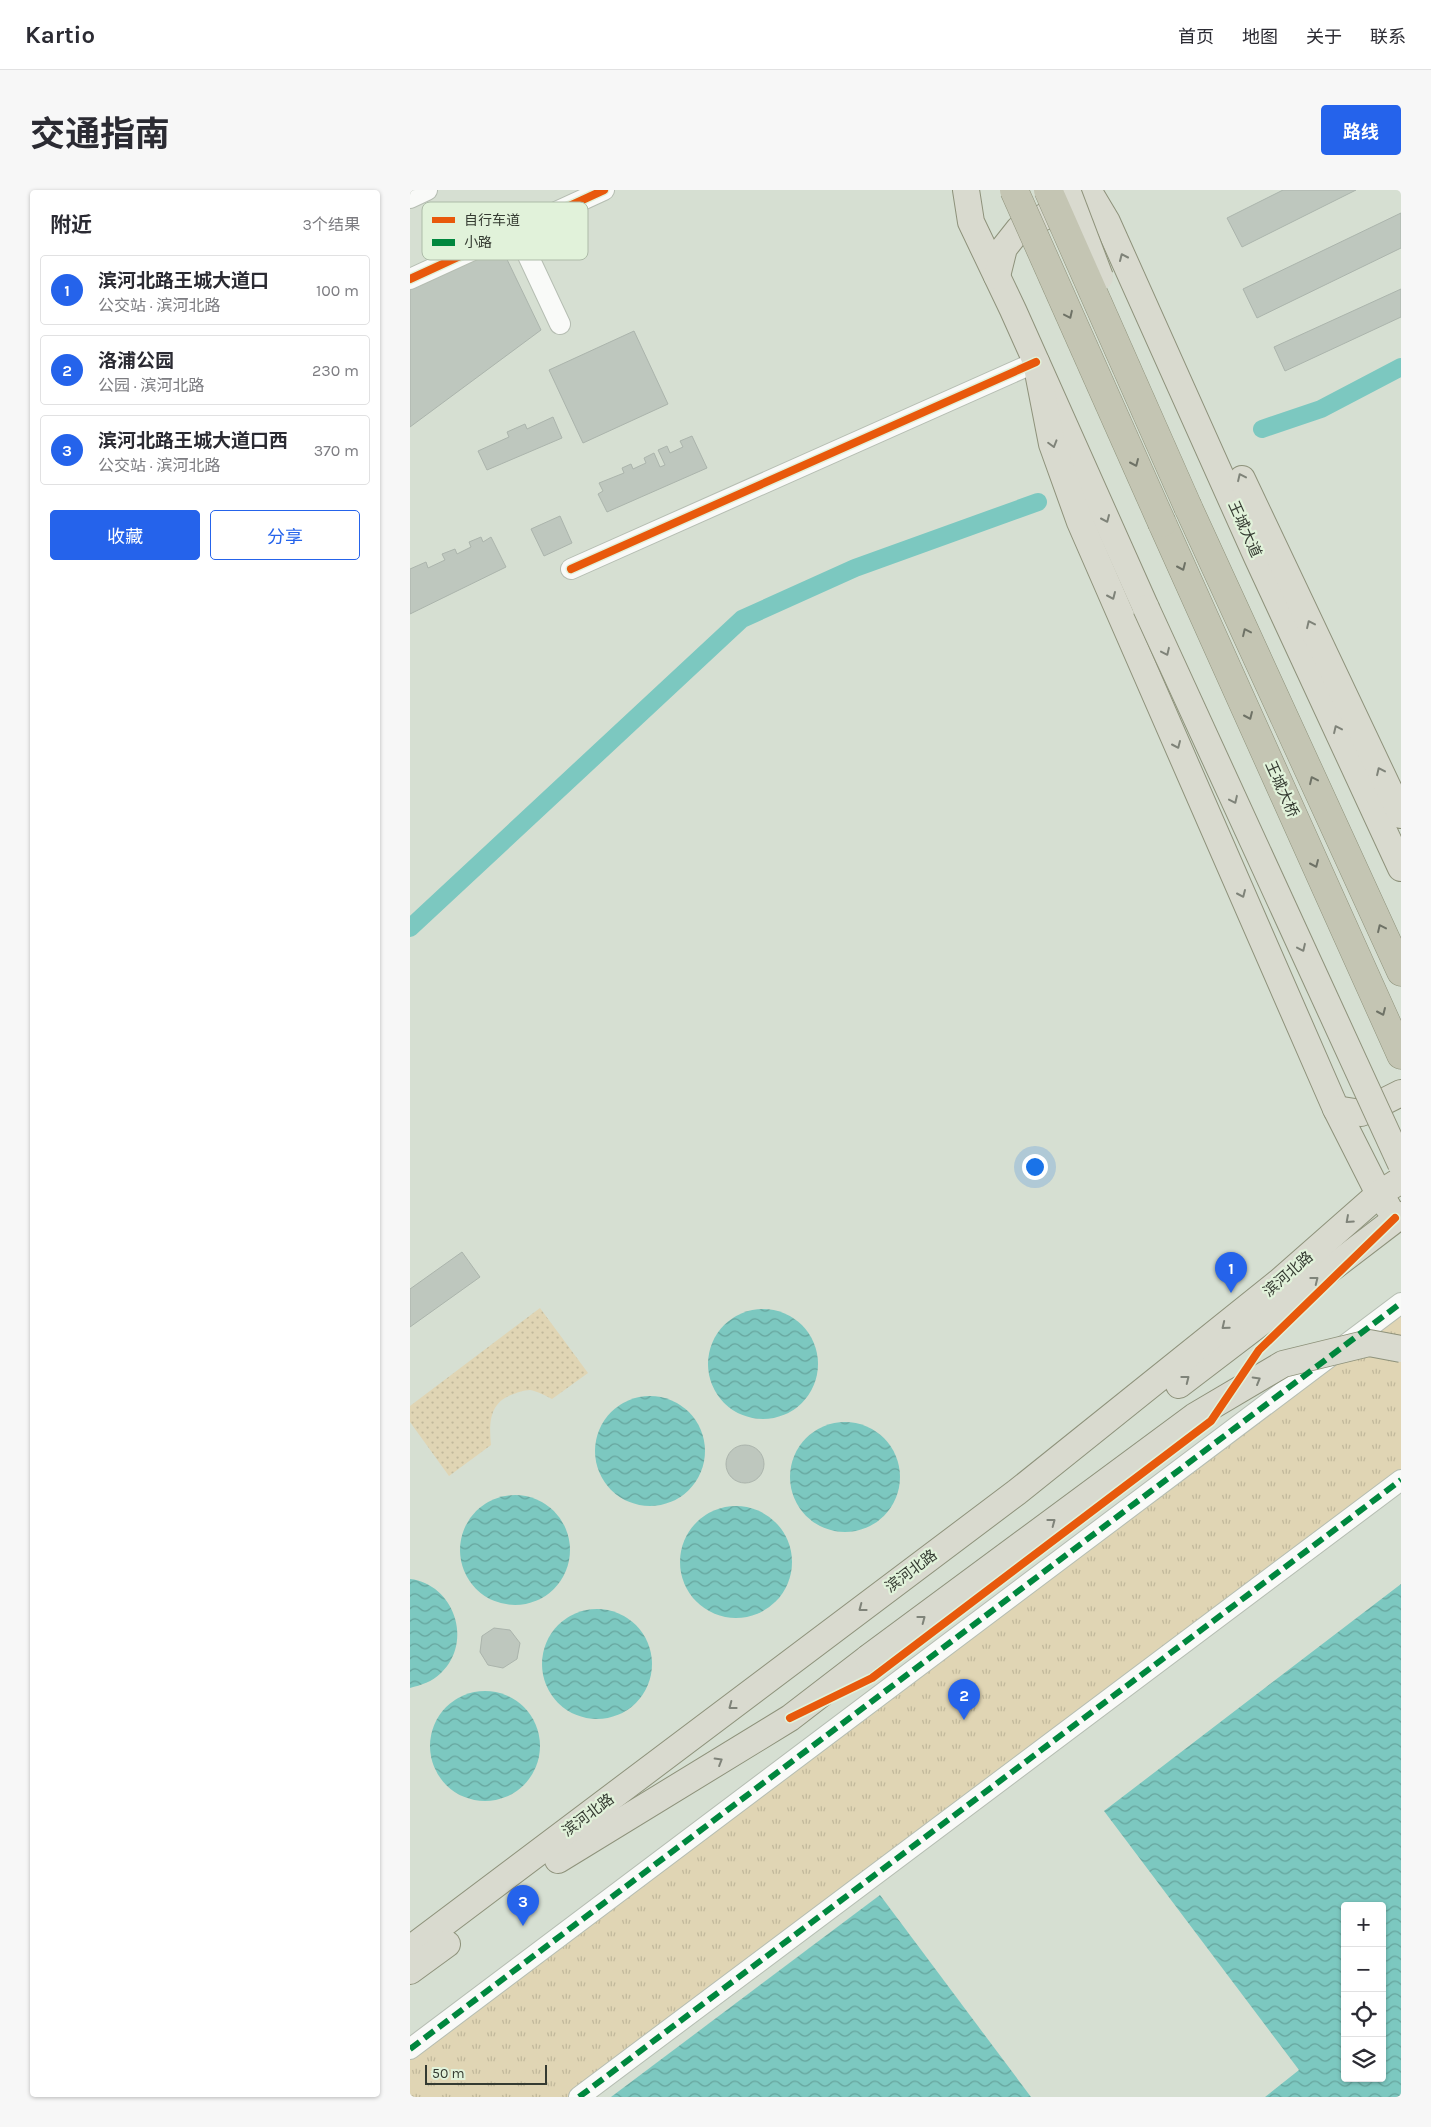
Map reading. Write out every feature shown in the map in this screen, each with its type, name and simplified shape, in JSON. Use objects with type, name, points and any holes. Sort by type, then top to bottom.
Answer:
[{"type":"highway","points":[[1014,190],[1053,280]]},
{"type":"highway","points":[[1048,190],[1188,507],[1401,972]]},
{"type":"highway","name":"王城大桥","points":[[1053,280],[1401,1055]]},
{"type":"main road","points":[[959,190],[971,222],[1146,608],[1401,1164]]},
{"type":"main road","points":[[966,190],[971,222]]},
{"type":"main road","points":[[1006,190],[1053,280]]},
{"type":"main road","points":[[1066,190],[1188,507]]},
{"type":"main road","name":"王城大道","points":[[1088,190],[1107,222],[1257,557],[1401,868]]},
{"type":"main road","points":[[997,276],[1004,248],[1019,229],[1048,215],[1074,210],[1107,222]]},
{"type":"main road","points":[[1139,292],[1202,396],[1401,815]]},
{"type":"main road","points":[[1036,362],[1052,444],[1080,522],[1336,1109],[1378,1194],[1398,1216]]},
{"type":"main road","points":[[1336,1109],[1360,1113],[1401,1093]]},
{"type":"main road","name":"滨河北路","points":[[410,1949],[1017,1492],[1279,1282],[1378,1194],[1401,1180]]},
{"type":"main road","name":"滨河北路","points":[[410,1971],[852,1638],[1398,1216]]},
{"type":"main road","points":[[558,1860],[790,1718],[1195,1416],[1283,1364],[1369,1343],[1401,1349]]},
{"type":"street","points":[[410,198],[427,190]]},
{"type":"street","points":[[578,202],[604,190]]},
{"type":"street","points":[[410,279],[451,260]]},
{"type":"street","points":[[530,260],[560,324]]},
{"type":"street","points":[[571,570],[1036,362]]},
{"type":"street","points":[[410,2049],[1401,1303]]},
{"type":"street","points":[[579,2097],[1401,1480]]},
{"type":"green space","points":[[1401,1303],[1401,1480],[579,2097],[410,2097],[410,2049]]},
{"type":"green space","points":[[540,1308],[588,1373],[552,1399],[538,1392],[525,1390],[511,1395],[498,1403],[492,1415],[490,1429],[491,1445],[449,1476],[410,1422],[410,1406]]},
{"type":"water","points":[[763,1309],[784,1313],[802,1325],[814,1343],[818,1364],[814,1385],[802,1403],[784,1415],[763,1419],[742,1415],[724,1403],[712,1385],[708,1364],[712,1343],[724,1325],[742,1313]]},
{"type":"water","points":[[650,1396],[671,1400],[689,1412],[701,1430],[705,1451],[701,1472],[689,1490],[671,1502],[650,1506],[629,1502],[611,1490],[599,1472],[595,1451],[599,1430],[611,1412],[629,1400]]},
{"type":"water","points":[[845,1422],[866,1426],[884,1438],[896,1456],[900,1477],[896,1498],[884,1516],[866,1528],[845,1532],[824,1528],[806,1516],[794,1498],[790,1477],[794,1456],[806,1438],[824,1426]]},
{"type":"water","points":[[515,1495],[536,1499],[554,1511],[566,1529],[570,1550],[566,1571],[554,1589],[536,1601],[515,1605],[494,1601],[476,1589],[464,1571],[460,1550],[464,1529],[476,1511],[494,1499]]},
{"type":"water","points":[[736,1506],[757,1511],[775,1523],[787,1541],[792,1562],[787,1583],[775,1601],[757,1613],[736,1618],[715,1613],[697,1601],[685,1583],[680,1562],[685,1541],[697,1523],[715,1511]]},
{"type":"water","points":[[410,1579],[425,1583],[438,1591],[448,1603],[454,1616],[457,1631],[456,1646],[451,1660],[441,1673],[430,1681],[410,1688]]},
{"type":"water","points":[[1401,1584],[1401,2097],[1265,2097],[1299,2070],[1104,1811]]},
{"type":"water","points":[[597,1609],[618,1613],[636,1625],[648,1643],[652,1664],[648,1685],[636,1703],[618,1715],[597,1719],[576,1715],[558,1703],[546,1685],[542,1664],[546,1643],[558,1625],[576,1613]]},
{"type":"water","points":[[485,1691],[506,1695],[524,1707],[536,1725],[540,1746],[536,1767],[524,1785],[506,1797],[485,1801],[464,1797],[446,1785],[434,1767],[430,1746],[434,1725],[446,1707],[464,1695]]},
{"type":"water","points":[[880,1895],[1031,2097],[611,2097]]},
{"type":"building","points":[[1283,190],[1356,190],[1242,247],[1227,218]]},
{"type":"building","points":[[1401,213],[1401,248],[1257,318],[1243,289]]},
{"type":"building","points":[[473,260],[507,260],[541,330],[410,427],[410,289]]},
{"type":"building","points":[[1401,289],[1401,317],[1285,371],[1274,347]]},
{"type":"building","points":[[634,331],[668,404],[583,443],[549,370]]},
{"type":"building","points":[[553,417],[562,438],[487,470],[478,451],[509,437],[507,432],[525,424],[527,429]]},
{"type":"building","points":[[692,436],[707,468],[607,512],[598,494],[603,491],[599,483],[624,473],[622,468],[631,464],[633,469],[646,463],[644,458],[654,453],[660,467],[665,465],[658,450],[667,446],[670,453],[683,447],[680,441]]},
{"type":"building","points":[[560,516],[572,543],[544,556],[531,529]]},
{"type":"building","points":[[481,537],[483,542],[491,537],[506,567],[410,614],[410,569],[426,562],[428,568],[445,560],[442,554],[455,549],[457,554],[471,547],[469,542]]},
{"type":"building","points":[[462,1252],[480,1277],[410,1327],[410,1289]]},
{"type":"building","points":[[745,1445],[759,1450],[764,1464],[759,1478],[745,1483],[731,1478],[726,1464],[731,1450]]},
{"type":"building","points":[[494,1628],[510,1630],[520,1643],[517,1659],[503,1668],[488,1665],[480,1652],[482,1636]]},
{"type":"waterway","points":[[1262,429],[1321,409],[1401,367]]},
{"type":"waterway","points":[[410,928],[742,619],[855,568],[1038,502]]},
{"type":"marked path","points":[[410,2049],[1401,1303]]},
{"type":"marked path","points":[[579,2097],[1401,1480]]},
{"type":"cycle path","points":[[578,202],[604,190]]},
{"type":"cycle path","points":[[410,279],[451,260]]},
{"type":"cycle path","points":[[571,569],[1036,362]]},
{"type":"cycle path","points":[[790,1718],[872,1678],[1211,1421],[1259,1350],[1395,1218]]},
{"type":"place","name":"滨河北路王城大道口","points":[[1231,1293]]},
{"type":"place","name":"洛浦公园","points":[[964,1720]]},
{"type":"place","name":"滨河北路王城大道口西","points":[[523,1926]]}]
